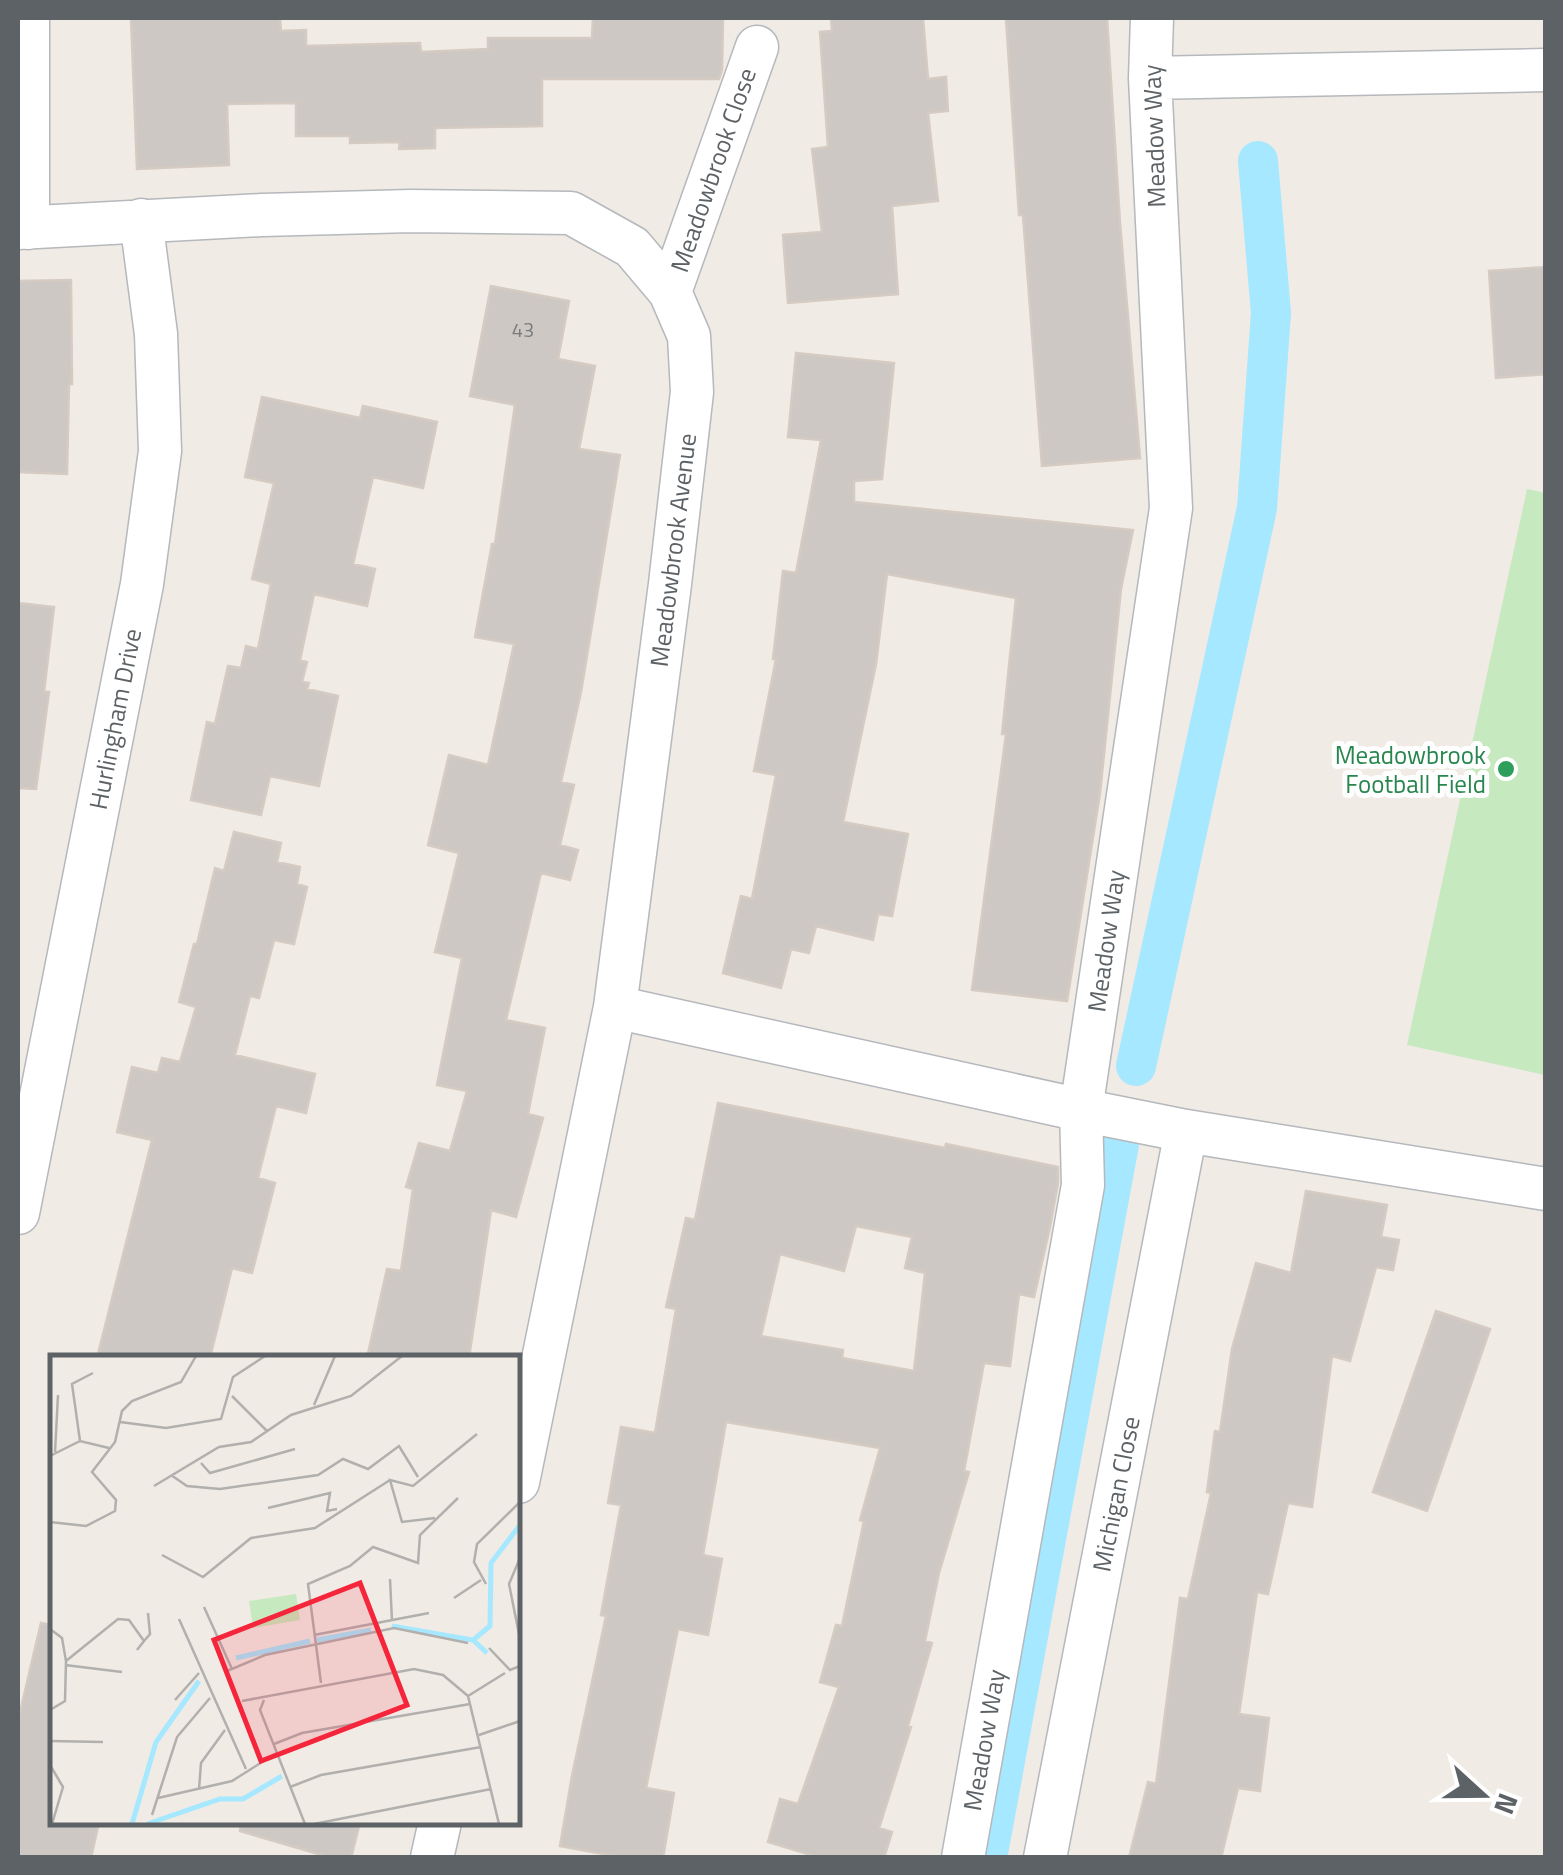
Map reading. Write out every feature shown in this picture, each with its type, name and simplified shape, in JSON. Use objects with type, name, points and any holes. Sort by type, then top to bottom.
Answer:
[{"type":"street","points":[[23,228],[28,18]]},
{"type":"street","name":"Meadow Way","points":[[963,1858],[1083,1185],[1081,1110],[1170,508],[1150,78],[1152,18]]},
{"type":"street","name":"Meadowbrook Close","points":[[670,292],[756,47]]},
{"type":"street","points":[[1150,78],[1546,70]]},
{"type":"street","name":"Meadowbrook Avenue","points":[[23,228],[412,211],[572,214],[632,247],[670,292],[689,336],[692,392],[615,1007],[520,1472]]},
{"type":"street","name":"Hurlingham Drive","points":[[18,1213],[142,584],[160,451],[156,334],[142,220]]},
{"type":"street","points":[[615,1007],[1186,1131],[1546,1189]]},
{"type":"street","name":"Michigan Close","points":[[1045,1858],[1186,1131]]},
{"type":"street","points":[[432,1858],[439,1825]]},
{"type":"green space","name":"Meadowbrook Football Field","points":[[1527,489],[1546,493],[1545,1075],[1407,1045]]},
{"type":"building","points":[[131,18],[280,18],[281,31],[306,30],[306,46],[420,43],[421,52],[488,49],[488,38],[592,38],[593,18],[723,18],[722,70],[719,79],[542,79],[542,126],[435,128],[435,148],[399,149],[400,142],[350,143],[350,136],[296,136],[296,103],[227,104],[229,165],[137,169]]},
{"type":"building","points":[[831,18],[923,18],[928,79],[946,77],[948,111],[928,113],[938,201],[892,206],[898,294],[788,303],[783,235],[822,232],[812,149],[828,147],[820,32],[832,31]]},
{"type":"building","points":[[1006,18],[1107,18],[1140,458],[1042,466]]},
{"type":"building","points":[[1546,267],[1546,374],[1496,378],[1489,271]]},
{"type":"building","points":[[71,280],[72,384],[67,474],[18,472],[18,281]]},
{"type":"building","points":[[491,286],[569,301],[558,359],[595,366],[579,449],[620,455],[581,692],[561,782],[574,785],[560,845],[578,850],[570,880],[541,873],[506,1020],[545,1028],[528,1114],[543,1118],[516,1217],[491,1210],[469,1355],[368,1355],[387,1269],[401,1271],[413,1189],[406,1187],[419,1143],[450,1151],[467,1091],[437,1085],[462,958],[435,952],[459,853],[428,845],[449,755],[488,765],[514,644],[475,637],[495,544],[515,405],[470,396]]},
{"type":"building","points":[[796,353],[894,363],[882,479],[854,481],[854,502],[1133,530],[1121,589],[1100,793],[1067,1001],[972,990],[1006,734],[1002,734],[1016,598],[887,574],[876,664],[843,822],[908,834],[892,916],[878,914],[873,940],[816,926],[809,953],[791,949],[781,988],[723,973],[741,896],[752,899],[776,775],[754,771],[776,659],[783,571],[796,573],[821,440],[788,437]]},
{"type":"building","points":[[262,397],[360,418],[363,406],[437,422],[423,488],[373,477],[353,564],[375,569],[367,606],[314,594],[300,660],[307,662],[302,682],[309,683],[307,689],[338,696],[319,786],[270,776],[261,815],[191,800],[207,722],[215,724],[228,666],[241,668],[246,646],[258,649],[271,584],[252,579],[274,483],[245,477]]},
{"type":"building","points":[[18,603],[54,607],[44,692],[49,692],[36,789],[18,788]]},
{"type":"building","points":[[234,832],[281,843],[277,862],[300,867],[297,884],[307,887],[294,944],[274,940],[259,998],[250,996],[235,1055],[315,1074],[306,1113],[276,1106],[258,1178],[275,1183],[252,1273],[232,1268],[211,1355],[98,1355],[152,1140],[117,1132],[132,1067],[158,1073],[162,1058],[180,1062],[196,1007],[179,1002],[215,868],[224,871]]},
{"type":"building","points":[[718,1103],[1058,1167],[1050,1227],[1034,1297],[1019,1294],[1010,1366],[984,1363],[964,1471],[969,1472],[939,1573],[925,1641],[932,1643],[879,1828],[892,1832],[884,1858],[821,1858],[768,1842],[780,1799],[798,1804],[839,1687],[820,1682],[836,1625],[842,1626],[864,1521],[860,1520],[880,1448],[726,1422],[703,1555],[722,1559],[708,1635],[678,1629],[646,1788],[674,1793],[663,1858],[625,1858],[560,1846],[606,1616],[601,1615],[621,1505],[608,1503],[621,1427],[655,1433],[676,1309],[666,1307],[686,1218],[695,1220]],"holes":[[[856,1226],[912,1237],[905,1268],[925,1273],[914,1371],[842,1358],[843,1350],[761,1336],[780,1254],[844,1271]]]},
{"type":"building","points":[[1306,1191],[1387,1205],[1381,1237],[1399,1240],[1393,1270],[1376,1267],[1350,1361],[1332,1356],[1312,1507],[1288,1503],[1268,1594],[1257,1592],[1239,1714],[1269,1718],[1260,1791],[1238,1788],[1221,1858],[1129,1858],[1148,1782],[1156,1784],[1180,1598],[1188,1599],[1211,1493],[1207,1492],[1215,1431],[1220,1432],[1232,1349],[1256,1263],[1291,1273]]},
{"type":"building","points":[[1436,1311],[1490,1329],[1427,1511],[1373,1492]]},
{"type":"building","points":[[41,1623],[50,1625],[50,1825],[98,1825],[91,1858],[18,1858],[18,1721]]},
{"type":"building","points":[[241,1825],[359,1825],[351,1858],[332,1858],[240,1831]]},
{"type":"waterway","points":[[1136,1066],[1257,508],[1271,313],[1258,161]]},
{"type":"waterway","points":[[987,1858],[1119,1144]]},
{"type":"place","name":"Meadowbrook Football Field","points":[[1506,769]]}]
